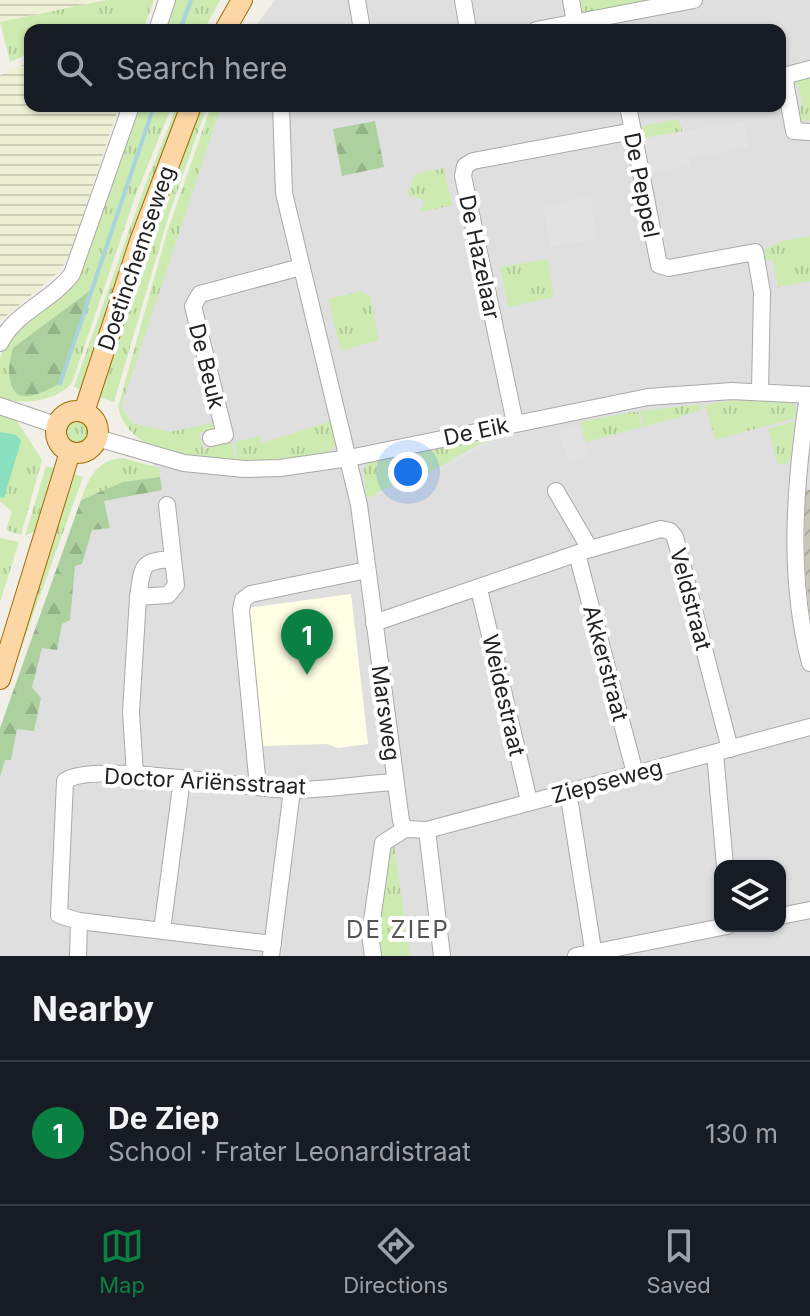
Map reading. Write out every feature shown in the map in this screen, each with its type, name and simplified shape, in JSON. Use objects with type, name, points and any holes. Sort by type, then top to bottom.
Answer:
[{"type":"main road","points":[[228,24],[242,0]]},
{"type":"main road","name":"Doetinchemseweg","points":[[84,412],[140,241],[189,112]]},
{"type":"main road","points":[[84,412],[96,422],[97,438],[85,452],[70,452],[58,443],[56,425],[66,413],[84,412]]},
{"type":"main road","points":[[0,679],[70,452]]},
{"type":"street","points":[[159,24],[167,0]]},
{"type":"street","points":[[357,0],[361,24]]},
{"type":"street","points":[[463,0],[467,24]]},
{"type":"street","points":[[571,0],[575,23]]},
{"type":"street","points":[[569,24],[613,23],[694,0]]},
{"type":"street","points":[[786,75],[810,69]]},
{"type":"street","points":[[786,87],[794,131],[810,132]]},
{"type":"street","points":[[0,343],[19,319],[55,295],[72,274],[129,112]]},
{"type":"street","points":[[281,112],[284,193],[349,458]]},
{"type":"street","name":"De Peppel","points":[[629,112],[657,261],[661,267],[755,252],[762,292],[760,391]]},
{"type":"street","name":"De Hazelaar","points":[[515,423],[463,176],[465,166],[473,161],[633,131]]},
{"type":"street","name":"De Beuk","points":[[211,438],[225,435],[193,306],[194,299],[200,294],[301,267]]},
{"type":"street","name":"De Eik","points":[[97,438],[159,457],[210,467],[280,468],[349,458],[648,397],[760,391],[809,395]]},
{"type":"street","points":[[809,395],[797,476],[795,528],[797,590],[810,663]]},
{"type":"street","points":[[0,406],[56,425]]},
{"type":"street","name":"Marsweg","points":[[349,458],[359,505],[395,782],[405,829]]},
{"type":"street","points":[[556,491],[584,551]]},
{"type":"street","points":[[138,597],[168,595],[173,591],[167,505]]},
{"type":"street","name":"Veldstraat","points":[[374,623],[584,551],[661,529],[670,531],[675,537],[723,751],[725,860]]},
{"type":"street","name":"Akkerstraat","points":[[584,551],[635,773]]},
{"type":"street","points":[[135,774],[131,712],[138,597],[143,567],[149,561],[173,559]]},
{"type":"street","points":[[258,787],[241,610],[243,600],[251,594],[367,570]]},
{"type":"street","name":"Weidestraat","points":[[479,589],[529,801]]},
{"type":"street","name":"Ziepseweg","points":[[405,829],[427,830],[810,727]]},
{"type":"street","name":"Doctor Ariënsstraat","points":[[79,921],[59,915],[58,906],[65,781],[75,776],[135,774],[292,790],[395,782]]},
{"type":"street","points":[[162,930],[182,779]]},
{"type":"street","points":[[78,956],[79,921],[162,930],[272,950],[292,790]]},
{"type":"street","points":[[568,791],[594,954]]},
{"type":"street","points":[[373,956],[370,935],[383,843],[405,829]]},
{"type":"street","points":[[427,830],[442,956]]},
{"type":"street","points":[[786,915],[810,910]]},
{"type":"street","points":[[576,956],[714,929]]},
{"type":"shaded area","points":[[0,0],[106,0],[0,22]]},
{"type":"shaded area","points":[[275,0],[810,0],[810,956],[0,956],[0,739],[91,485],[153,470],[157,445],[132,423],[119,404],[216,112],[786,112],[786,24],[257,24]]},
{"type":"shaded area","points":[[24,65],[24,112],[117,112],[71,251],[60,271],[0,321],[0,75]]},
{"type":"shaded area","points":[[744,121],[749,147],[689,159],[690,166],[650,173],[643,138]]},
{"type":"shaded area","points":[[590,197],[598,239],[550,247],[543,206]]},
{"type":"shaded area","points":[[577,424],[589,457],[569,463],[558,431]]},
{"type":"shaded area","points":[[526,428],[530,430],[477,449],[423,481],[376,496],[377,492],[431,472],[478,445]]},
{"type":"shaded area","points":[[805,489],[810,490],[810,617],[805,569]]},
{"type":"shaded area","points":[[351,594],[368,744],[338,748],[327,744],[263,746],[246,608]]},
{"type":"green space","points":[[106,0],[154,0],[145,24],[24,24],[24,56],[10,62],[0,22]]},
{"type":"green space","points":[[172,0],[220,0],[207,24],[164,24]]},
{"type":"green space","points":[[576,0],[660,0],[584,14]]},
{"type":"green space","points":[[810,73],[810,120],[802,121],[804,129],[794,116],[802,105],[798,83],[790,93],[790,78]]},
{"type":"green space","points":[[134,112],[170,112],[135,197],[72,383],[48,398],[18,401],[0,398],[0,358],[6,342],[61,295]]},
{"type":"green space","points":[[175,112],[182,112],[82,390],[74,387],[145,185]]},
{"type":"green space","points":[[196,112],[205,112],[169,215],[114,402],[99,397],[121,321]]},
{"type":"green space","points":[[209,112],[219,112],[121,407],[132,423],[170,432],[216,422],[215,429],[199,433],[203,449],[231,442],[236,463],[184,456],[150,445],[135,436],[118,407],[167,232]]},
{"type":"green space","points":[[679,119],[684,138],[646,153],[641,126]]},
{"type":"green space","points":[[375,121],[384,167],[342,176],[333,129]]},
{"type":"green space","points":[[444,168],[452,205],[420,212],[424,201],[407,194],[415,174]]},
{"type":"green space","points":[[810,236],[810,281],[778,287],[773,260],[764,261],[762,251],[779,242]]},
{"type":"green space","points":[[547,259],[554,297],[508,307],[500,267]]},
{"type":"green space","points":[[92,289],[60,384],[29,396],[15,392],[9,370],[13,348]]},
{"type":"green space","points":[[361,291],[370,296],[379,340],[341,351],[328,299]]},
{"type":"green space","points":[[731,400],[788,402],[796,407],[795,418],[715,440],[705,405]]},
{"type":"green space","points":[[701,404],[702,410],[644,427],[640,411]]},
{"type":"green space","points":[[638,411],[642,427],[586,442],[580,422]]},
{"type":"green space","points":[[0,415],[17,421],[42,460],[21,535],[6,530],[12,512],[0,501]]},
{"type":"green space","points":[[77,420],[85,424],[89,432],[85,440],[77,444],[69,440],[65,432],[69,424]]},
{"type":"green space","points":[[331,421],[336,444],[324,456],[238,463],[234,442],[260,436],[262,443]]},
{"type":"green space","points":[[555,421],[478,445],[422,477],[367,498],[363,470],[369,461]]},
{"type":"green space","points":[[795,421],[789,463],[778,465],[768,429]]},
{"type":"green space","points":[[0,432],[16,435],[21,441],[4,498],[0,497]]},
{"type":"green space","points":[[123,458],[159,468],[160,477],[123,482],[81,500],[100,466]]},
{"type":"green space","points":[[46,466],[55,468],[37,530],[25,536]]},
{"type":"green space","points":[[73,474],[83,477],[15,665]]},
{"type":"green space","points":[[160,477],[162,490],[104,501],[110,528],[92,530],[82,564],[75,566],[70,620],[62,624],[57,650],[42,648],[32,687],[41,698],[34,731],[17,729],[11,760],[5,760],[0,777],[0,728],[81,500],[123,482]]},
{"type":"green space","points":[[0,538],[19,542],[0,602]]},
{"type":"green space","points":[[383,844],[394,845],[410,956],[375,956]]},
{"type":"waterway","points":[[182,24],[191,0]]},
{"type":"waterway","points":[[60,384],[152,112]]},
{"type":"place","name":"De Ziep","points":[[307,675]]},
{"type":"district","name":"DE ZIEP","points":[[398,930]]}]
